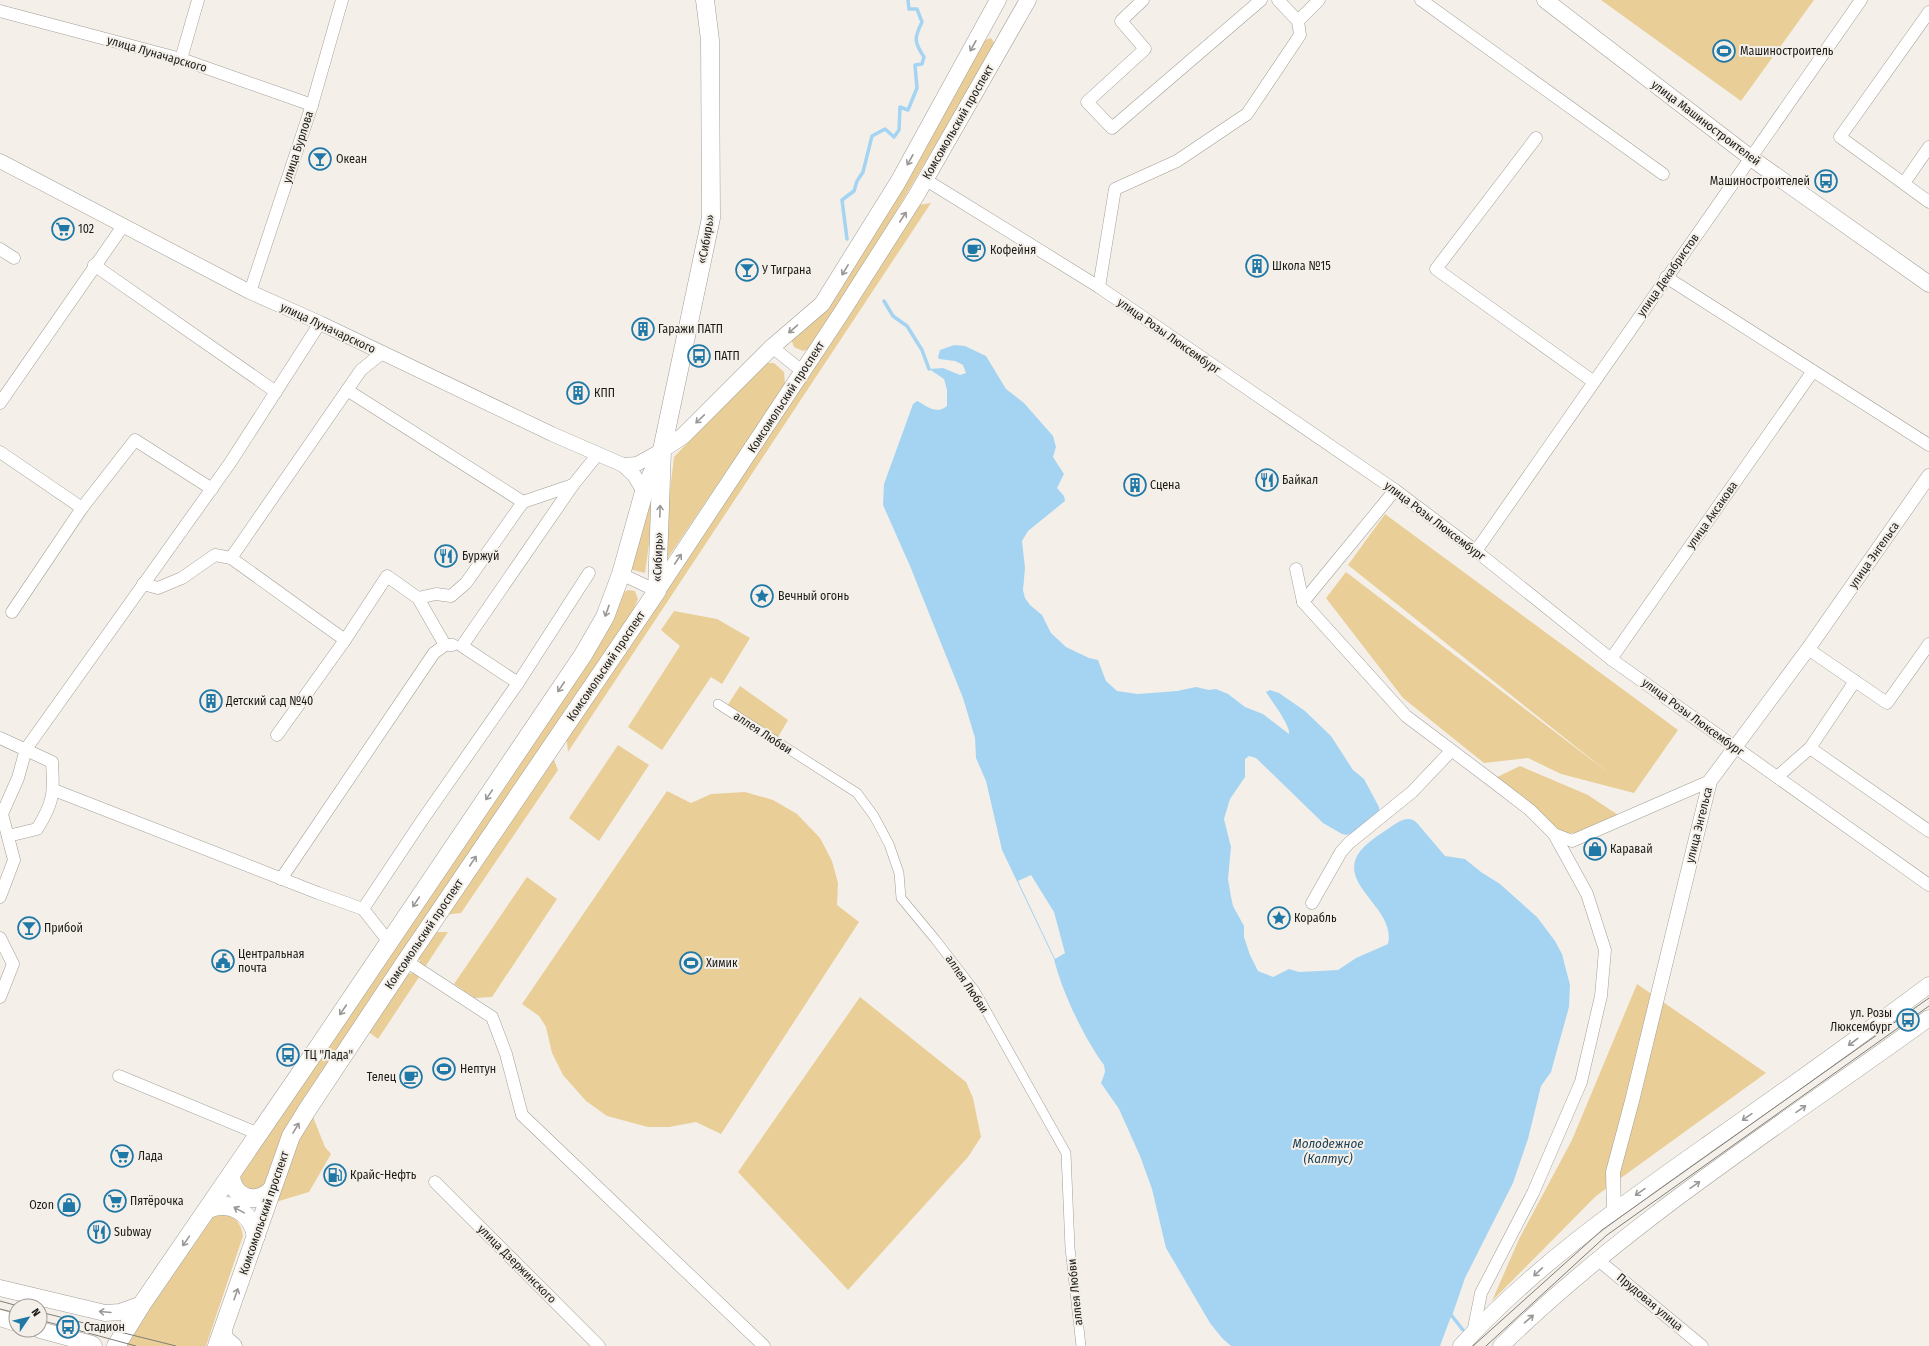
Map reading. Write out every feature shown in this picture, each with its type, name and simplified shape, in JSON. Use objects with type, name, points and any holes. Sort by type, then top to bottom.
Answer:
[{"type":"main road","name":"«Сибирь»","points":[[657,592],[662,450],[711,218],[710,40],[705,0]]},
{"type":"main road","name":"Комсомольский проспект","points":[[662,450],[683,436],[772,347],[822,304],[898,182],[998,0]]},
{"type":"main road","name":"Комсомольский проспект","points":[[220,1339],[271,1190],[294,1130],[406,961],[657,592],[802,371],[926,180],[1028,0]]},
{"type":"main road","name":"улица Машиностроителей","points":[[1545,0],[1751,158],[1929,284]]},
{"type":"main road","points":[[987,21],[992,31],[997,35],[1004,36],[1009,34]]},
{"type":"main road","name":"«Сибирь»","points":[[621,574],[644,492],[662,450]]},
{"type":"main road","name":"Комсомольский проспект","points":[[116,1346],[142,1304],[260,1134],[583,655],[605,617],[621,574]]},
{"type":"main road","points":[[1461,1346],[1558,1254],[1614,1210],[1850,1045],[1929,985]]},
{"type":"main road","points":[[1501,1346],[1597,1259],[1661,1209],[1929,1018]]},
{"type":"main road","points":[[231,1175],[235,1190],[243,1196],[249,1198],[261,1197],[271,1190]]},
{"type":"main road","points":[[208,1209],[222,1205],[237,1208],[252,1222],[256,1236]]},
{"type":"main road","points":[[0,1288],[105,1313],[120,1312],[142,1304]]},
{"type":"main road","points":[[48,1332],[92,1344],[94,1346]]},
{"type":"main road","points":[[220,1339],[226,1339],[234,1346]]},
{"type":"street","points":[[181,58],[198,0]]},
{"type":"street","name":"улица Бурлова","points":[[250,292],[312,105],[342,0]]},
{"type":"street","points":[[1143,0],[1121,21],[1145,49],[1087,102],[1112,128],[1261,0]]},
{"type":"street","points":[[1100,287],[1115,189],[1177,161],[1247,114],[1300,35],[1298,20],[1278,0]]},
{"type":"street","points":[[1298,20],[1319,0]]},
{"type":"street","points":[[1421,0],[1663,174]]},
{"type":"street","name":"улица Декабристов","points":[[1476,551],[1861,0]]},
{"type":"street","name":"улица Луначарского","points":[[0,11],[181,58],[312,105]]},
{"type":"street","points":[[1929,12],[1840,137],[1929,202]]},
{"type":"street","points":[[1536,138],[1436,269],[1594,382]]},
{"type":"street","points":[[1904,183],[1929,147]]},
{"type":"street","name":"улица Луначарского","points":[[0,161],[250,292],[320,323],[545,431],[623,465]]},
{"type":"street","name":"улица Розы Люксембург","points":[[926,180],[1100,287],[1395,490],[1476,551],[1611,658],[1929,885]]},
{"type":"street","points":[[0,403],[123,226]]},
{"type":"street","points":[[0,249],[14,258]]},
{"type":"street","points":[[94,266],[276,392]]},
{"type":"street","points":[[1666,277],[1929,445]]},
{"type":"street","points":[[0,897],[14,860],[1,814],[18,778],[26,749],[212,489],[320,323]]},
{"type":"street","points":[[772,347],[802,371]]},
{"type":"street","points":[[231,558],[361,370],[382,353]]},
{"type":"street","name":"улица Аксакова","points":[[1611,658],[1813,371]]},
{"type":"street","points":[[347,390],[523,502]]},
{"type":"street","points":[[12,612],[82,508],[136,440],[212,489]]},
{"type":"street","points":[[623,465],[637,464],[662,450]]},
{"type":"street","points":[[0,452],[82,508]]},
{"type":"street","points":[[462,646],[573,485],[598,454]]},
{"type":"street","points":[[623,465],[634,475],[644,492]]},
{"type":"street","name":"улица Энгельса","points":[[1614,1210],[1613,1172],[1634,1093],[1710,781],[1736,748],[1808,649],[1929,476]]},
{"type":"street","points":[[418,598],[436,594],[451,596],[466,583],[523,502],[573,485]]},
{"type":"street","points":[[1303,602],[1395,490]]},
{"type":"street","points":[[143,584],[158,588],[182,578],[215,555],[231,558],[345,640]]},
{"type":"street","points":[[1296,569],[1303,602],[1406,716],[1530,810],[1554,834],[1587,894],[1604,950],[1601,996],[1581,1082],[1533,1193],[1481,1293],[1473,1333]]},
{"type":"street","points":[[363,909],[422,819],[518,683],[589,573]]},
{"type":"street","points":[[621,574],[657,592]]},
{"type":"street","points":[[277,735],[345,640],[387,576],[418,598],[445,645]]},
{"type":"street","points":[[1808,649],[1887,703],[1929,644]]},
{"type":"street","points":[[281,879],[434,653],[445,645],[462,646],[518,683]]},
{"type":"street","points":[[1777,777],[1810,748],[1855,681]]},
{"type":"street","name":"аллея Любви","points":[[718,704],[857,793],[874,816],[890,844],[899,873],[901,898],[935,938],[979,998],[1066,1153],[1070,1248],[1081,1346]]},
{"type":"street","points":[[0,738],[52,762],[54,790],[48,812],[37,829],[8,836]]},
{"type":"street","points":[[1810,748],[1929,831]]},
{"type":"street","points":[[1312,903],[1341,852],[1349,843],[1412,792],[1451,751]]},
{"type":"street","points":[[1554,834],[1572,841],[1638,815],[1710,781]]},
{"type":"street","points":[[54,790],[281,879],[363,909],[389,942]]},
{"type":"street","points":[[0,938],[12,964],[0,997]]},
{"type":"street","points":[[406,961],[492,1017],[506,1054],[522,1115],[764,1346]]},
{"type":"street","points":[[119,1076],[260,1134]]},
{"type":"street","name":"улица Дзержинского","points":[[435,1182],[599,1346]]},
{"type":"street","name":"Прудовая улица","points":[[1597,1259],[1702,1346]]},
{"type":"shaded area","name":"Машиностроитель","points":[[1601,0],[1814,0],[1741,101]]},
{"type":"shaded area","points":[[991,38],[995,44],[867,261],[809,349],[803,351],[794,347],[791,339],[985,40]]},
{"type":"shaded area","points":[[931,203],[568,752],[566,734],[919,205]]},
{"type":"shaded area","points":[[763,363],[774,363],[784,372],[785,385],[665,562],[662,558],[674,457]]},
{"type":"shaded area","points":[[654,484],[657,486],[645,573],[629,569]]},
{"type":"shaded area","points":[[1385,514],[1678,730],[1634,793],[1561,774],[1528,758],[1484,763],[1403,698],[1326,598],[1346,572],[1610,774],[1348,565]]},
{"type":"shaded area","points":[[629,590],[635,591],[638,599],[631,615],[264,1190],[248,1195],[237,1176],[623,592]]},
{"type":"shaded area","points":[[674,611],[717,619],[750,638],[722,684],[711,677],[662,750],[628,727],[680,646],[661,630]]},
{"type":"shaded area","points":[[740,686],[788,720],[777,739],[727,706]]},
{"type":"shaded area","points":[[618,745],[649,765],[599,841],[569,818]]},
{"type":"shaded area","points":[[552,755],[558,770],[461,913],[443,915]]},
{"type":"shaded area","points":[[1520,766],[1588,795],[1618,815],[1576,833],[1552,833],[1495,778]]},
{"type":"shaded area","name":"Химик","points":[[667,791],[691,803],[711,794],[745,792],[773,800],[797,814],[820,838],[832,861],[838,883],[837,905],[859,922],[721,1134],[696,1122],[669,1127],[648,1127],[607,1116],[586,1101],[563,1075],[552,1053],[546,1027],[539,1016],[522,1004]]},
{"type":"shaded area","points":[[527,877],[557,899],[492,997],[475,998],[454,984]]},
{"type":"shaded area","points":[[437,932],[448,932],[425,967],[420,963],[418,955],[430,934]]},
{"type":"shaded area","points":[[413,973],[419,977],[378,1039],[366,1030],[403,975]]},
{"type":"shaded area","points":[[1637,984],[1766,1073],[1596,1196],[1492,1301],[1519,1239],[1572,1140]]},
{"type":"shaded area","points":[[860,997],[966,1082],[973,1098],[981,1137],[968,1157],[848,1290],[738,1172]]},
{"type":"shaded area","points":[[309,1107],[325,1147],[331,1154],[309,1192],[266,1205]]},
{"type":"shaded area","points":[[215,1214],[234,1218],[240,1225],[243,1236],[206,1346],[124,1346]]},
{"type":"water","name":"Молодежное (Калтус)","points":[[954,345],[965,346],[986,356],[1006,389],[1024,403],[1053,436],[1056,447],[1053,457],[1064,474],[1057,488],[1064,496],[1065,501],[1028,531],[1022,541],[1025,568],[1023,590],[1025,598],[1030,605],[1042,615],[1051,633],[1066,647],[1089,658],[1098,660],[1106,681],[1117,691],[1138,694],[1177,691],[1196,687],[1209,690],[1216,689],[1228,694],[1245,707],[1263,714],[1289,734],[1289,730],[1284,719],[1266,692],[1270,690],[1279,693],[1305,711],[1331,736],[1353,770],[1364,779],[1379,807],[1379,812],[1362,829],[1347,835],[1342,834],[1323,823],[1256,758],[1249,756],[1245,759],[1245,777],[1230,799],[1224,819],[1231,847],[1228,879],[1233,906],[1244,926],[1244,937],[1250,955],[1258,971],[1273,977],[1289,969],[1299,972],[1338,970],[1356,958],[1388,944],[1388,931],[1384,920],[1356,878],[1354,867],[1357,856],[1368,843],[1395,824],[1408,819],[1411,819],[1417,823],[1445,856],[1465,859],[1481,872],[1500,884],[1537,917],[1555,941],[1562,954],[1570,985],[1569,1007],[1551,1072],[1541,1086],[1528,1139],[1513,1183],[1465,1278],[1440,1346],[1231,1346],[1222,1338],[1210,1323],[1166,1248],[1152,1189],[1140,1156],[1119,1109],[1101,1083],[1105,1072],[1104,1065],[1096,1054],[1074,1014],[1062,986],[1054,959],[1002,850],[986,781],[976,758],[975,738],[963,698],[910,566],[883,505],[884,484],[913,404],[917,401],[935,410],[943,409],[947,406],[947,390],[944,379],[929,369],[943,368],[960,375],[966,373],[963,365],[955,361],[939,359],[938,357],[940,350]]},
{"type":"pier","points":[[1031,875],[1054,912],[1065,953],[1055,959],[1018,881]]},
{"type":"waterway","points":[[847,239],[842,200],[854,191],[857,181],[863,172],[872,136],[885,129],[894,137],[899,130],[900,107],[908,110],[917,88],[915,65],[922,64],[924,57],[918,47],[916,36],[922,22],[917,9],[909,9],[908,0]]},
{"type":"waterway","points":[[884,301],[893,316],[907,326],[922,350],[929,369]]},
{"type":"waterway","points":[[1452,1316],[1463,1330]]},
{"type":"tram line","points":[[1473,1346],[1602,1230],[1929,998]]},
{"type":"tram line","points":[[1486,1346],[1607,1235],[1929,1006]]},
{"type":"tram line","points":[[0,1301],[8,1303]]},
{"type":"tram line","points":[[0,1309],[8,1311]]},
{"type":"tram line","points":[[48,1314],[176,1346]]},
{"type":"tram line","points":[[48,1322],[136,1346]]},
{"type":"place","name":"Машиностроитель","points":[[1724,51]]},
{"type":"place","name":"Океан","points":[[320,159]]},
{"type":"place","name":"Машиностроителей","points":[[1826,181]]},
{"type":"place","name":"102","points":[[63,229]]},
{"type":"place","name":"Кофейня","points":[[974,250]]},
{"type":"place","name":"Школа №15","points":[[1257,266]]},
{"type":"place","name":"У Тиграна","points":[[747,270]]},
{"type":"place","name":"Гаражи ПАТП","points":[[643,329]]},
{"type":"place","name":"ПАТП","points":[[699,356]]},
{"type":"place","name":"КПП","points":[[578,393]]},
{"type":"place","name":"Байкал","points":[[1267,480]]},
{"type":"place","name":"Сцена","points":[[1135,485]]},
{"type":"place","name":"Буржуй","points":[[446,556]]},
{"type":"place","name":"Вечный огонь","points":[[762,596]]},
{"type":"place","name":"Детский сад №40","points":[[211,701]]},
{"type":"place","name":"Каравай","points":[[1595,849]]},
{"type":"place","name":"Корабль","points":[[1279,918]]},
{"type":"place","name":"Прибой","points":[[29,928]]},
{"type":"place","name":"Центральная почта","points":[[223,961]]},
{"type":"place","name":"Химик","points":[[691,963]]},
{"type":"place","name":"ул. Розы Люксембург","points":[[1908,1020]]},
{"type":"place","name":"ТЦ \"Лада\"","points":[[288,1055]]},
{"type":"place","name":"Нептун","points":[[444,1069]]},
{"type":"place","name":"Телец","points":[[411,1077]]},
{"type":"place","name":"Лада","points":[[122,1156]]},
{"type":"place","name":"Крайс-Нефть","points":[[335,1175]]},
{"type":"place","name":"Пятёрочка","points":[[115,1201]]},
{"type":"place","name":"Ozon","points":[[69,1205]]},
{"type":"place","name":"Subway","points":[[99,1232]]},
{"type":"place","name":"Стадион","points":[[68,1327]]}]
